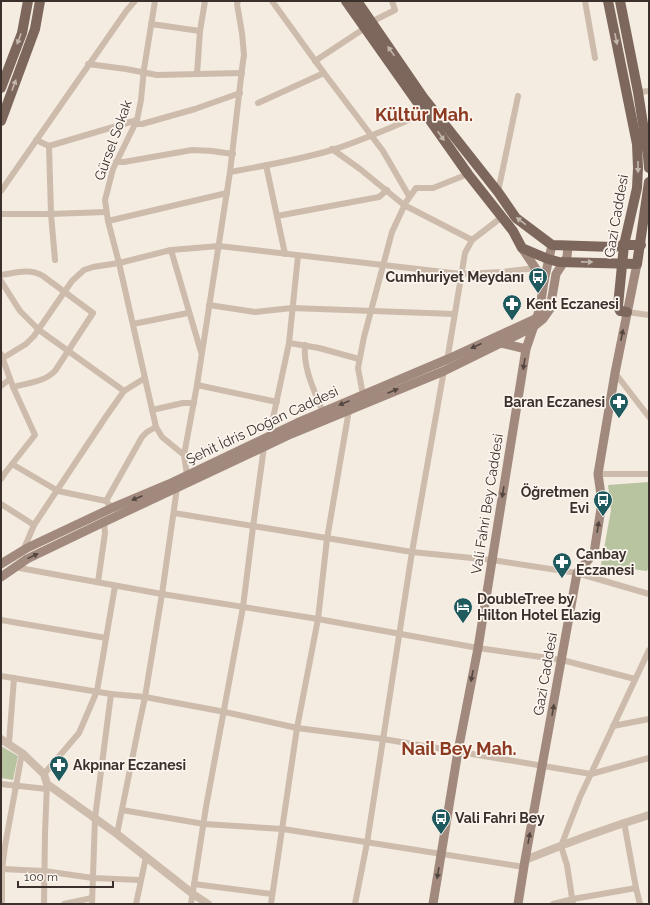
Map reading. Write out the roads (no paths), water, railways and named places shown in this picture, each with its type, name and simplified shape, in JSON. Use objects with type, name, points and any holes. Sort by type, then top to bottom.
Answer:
[{"type":"main road","points":[[1,88],[22,33],[28,1]]},
{"type":"main road","points":[[1,121],[34,29],[40,1]]},
{"type":"main road","points":[[346,1],[368,25],[498,192],[516,218],[552,245],[612,247],[641,245]]},
{"type":"main road","points":[[357,1],[368,25],[425,113],[468,174],[513,231],[522,248],[544,281]]},
{"type":"main road","name":"Gazi Caddesi","points":[[608,1],[637,150],[637,188],[624,245],[618,306],[620,311],[627,312]]},
{"type":"main road","name":"Gazi Caddesi","points":[[620,1],[648,149],[649,168]]},
{"type":"main road","name":"Gazi Caddesi","points":[[518,904],[577,573],[594,553],[602,502],[598,474],[614,373],[641,245],[648,200],[649,182]]},
{"type":"main road","name":"Vali Fahri Bey Caddesi","points":[[433,904],[458,751],[478,648],[526,349],[540,308],[548,259],[552,245]]},
{"type":"main road","points":[[535,322],[543,319],[550,309],[556,274],[567,257],[568,246]]},
{"type":"main road","points":[[522,248],[548,259],[564,262],[637,264]]},
{"type":"main road","name":"Şehit İdris Doğan Caddesi","points":[[1,577],[27,559],[104,522],[291,434],[444,370],[501,343],[535,322]]},
{"type":"main road","name":"Şehit İdris Doğan Caddesi","points":[[1,564],[109,504],[169,484],[323,412],[535,322]]},
{"type":"main road","points":[[501,343],[526,349]]},
{"type":"street","points":[[2,187],[126,10],[135,1]]},
{"type":"street","name":"Gürsel Sokak","points":[[155,1],[141,100],[136,122],[113,169],[105,200],[108,221],[119,262],[156,427]]},
{"type":"street","points":[[196,74],[200,31],[205,1]]},
{"type":"street","points":[[186,475],[184,455],[197,385],[227,193],[240,93],[244,55],[237,4],[238,1]]},
{"type":"street","points":[[272,1],[383,151],[409,196]]},
{"type":"street","points":[[315,61],[368,25],[395,10],[392,1]]},
{"type":"street","points":[[585,1],[595,58]]},
{"type":"street","points":[[151,24],[200,31]]},
{"type":"street","points":[[88,64],[157,75],[242,73]]},
{"type":"street","points":[[258,103],[324,73]]},
{"type":"street","points":[[638,92],[649,91]]},
{"type":"street","points":[[36,140],[49,146],[136,122],[142,124],[175,115],[240,93]]},
{"type":"street","points":[[498,192],[518,96]]},
{"type":"street","points":[[230,172],[291,161],[332,149],[371,136],[425,113]]},
{"type":"street","points":[[49,146],[51,214],[55,260]]},
{"type":"street","points":[[332,149],[388,190],[404,204],[472,240]]},
{"type":"street","points":[[116,162],[124,162],[192,150],[233,154]]},
{"type":"street","points":[[266,165],[285,254]]},
{"type":"street","points":[[363,395],[358,375],[360,359],[392,232],[404,204],[416,188],[433,188],[468,174]]},
{"type":"street","points":[[277,216],[379,197],[388,190]]},
{"type":"street","points":[[108,221],[227,193]]},
{"type":"street","points":[[1,214],[106,212]]},
{"type":"street","points":[[355,904],[367,843],[412,552],[444,370],[448,359],[454,314],[465,253],[472,240],[502,217]]},
{"type":"street","points":[[1,479],[3,471],[12,464],[36,435],[13,387],[2,356],[26,344],[39,330],[72,281],[84,270],[171,250],[218,246],[461,274],[503,272],[535,268]]},
{"type":"street","points":[[171,250],[201,354]]},
{"type":"street","points":[[269,437],[289,343],[298,256]]},
{"type":"street","points":[[1,276],[26,271],[43,276],[92,313],[55,371],[38,381],[13,387]]},
{"type":"street","points":[[1,281],[20,310],[39,330],[124,391]]},
{"type":"street","points":[[209,305],[255,312],[292,308],[454,314]]},
{"type":"street","points":[[627,312],[649,315]]},
{"type":"street","points":[[133,324],[188,313]]},
{"type":"street","points":[[289,343],[319,348],[360,359]]},
{"type":"street","points":[[304,345],[304,358],[307,372],[323,412]]},
{"type":"street","points":[[614,373],[649,417]]},
{"type":"street","points":[[23,551],[34,525],[124,391],[145,378]]},
{"type":"street","points":[[1,386],[10,379]]},
{"type":"street","points":[[197,385],[277,402]]},
{"type":"street","points":[[152,410],[186,402],[194,403]]},
{"type":"street","points":[[271,904],[297,728],[318,619],[327,539],[349,410]]},
{"type":"street","points":[[12,464],[58,491],[109,504],[142,437],[147,432],[156,427],[162,437],[184,455]]},
{"type":"street","points":[[191,904],[243,606],[264,447]]},
{"type":"street","points":[[598,474],[649,474]]},
{"type":"street","points":[[117,834],[138,725],[145,697],[162,594],[177,488]]},
{"type":"street","points":[[1,504],[34,525]]},
{"type":"street","points":[[174,513],[412,552],[492,560],[577,573],[649,594]]},
{"type":"street","points":[[98,582],[105,533],[104,522]]},
{"type":"street","points":[[14,567],[115,586],[243,606],[478,648],[562,660],[635,679]]},
{"type":"street","points":[[44,774],[79,733],[97,691],[115,586]]},
{"type":"street","points":[[1,620],[106,638]]},
{"type":"street","points":[[573,902],[567,865],[561,846],[580,797],[649,650]]},
{"type":"street","points":[[1,676],[110,694],[145,697],[225,712],[297,728],[383,739],[591,774],[649,758]]},
{"type":"street","points":[[9,743],[14,678]]},
{"type":"street","points":[[64,904],[92,901],[95,818],[110,694]]},
{"type":"street","points":[[613,726],[649,719]]},
{"type":"street","points":[[1,739],[22,753],[44,774],[47,786],[44,904]]},
{"type":"street","points":[[2,904],[2,869],[5,846],[22,753]]},
{"type":"street","points":[[1,784],[15,786],[47,786],[117,834],[192,894],[208,904]]},
{"type":"street","points":[[122,810],[204,824],[283,829],[441,854],[525,864],[561,846],[624,822],[649,815]]},
{"type":"street","points":[[624,822],[640,904]]},
{"type":"street","points":[[136,904],[146,857]]},
{"type":"street","points":[[2,869],[44,871],[93,878],[140,880]]},
{"type":"street","points":[[194,884],[272,894]]},
{"type":"street","points":[[554,904],[573,902],[636,888]]},
{"type":"place","name":"Cumhuriyet Meydanı","points":[[538,294]]},
{"type":"place","name":"Kent Eczanesi","points":[[512,321]]},
{"type":"place","name":"Baran Eczanesi","points":[[619,419]]},
{"type":"place","name":"Öğretmen Evi","points":[[603,517]]},
{"type":"place","name":"Canbay Eczanesi","points":[[562,579]]},
{"type":"place","name":"DoubleTree by Hilton Hotel Elazig","points":[[463,624]]},
{"type":"place","name":"Akpınar Eczanesi","points":[[59,782]]},
{"type":"place","name":"Vali Fahri Bey","points":[[441,835]]},
{"type":"district","name":"Kültür Mah.","points":[[424,115]]},
{"type":"district","name":"Nail Bey Mah.","points":[[459,749]]}]
